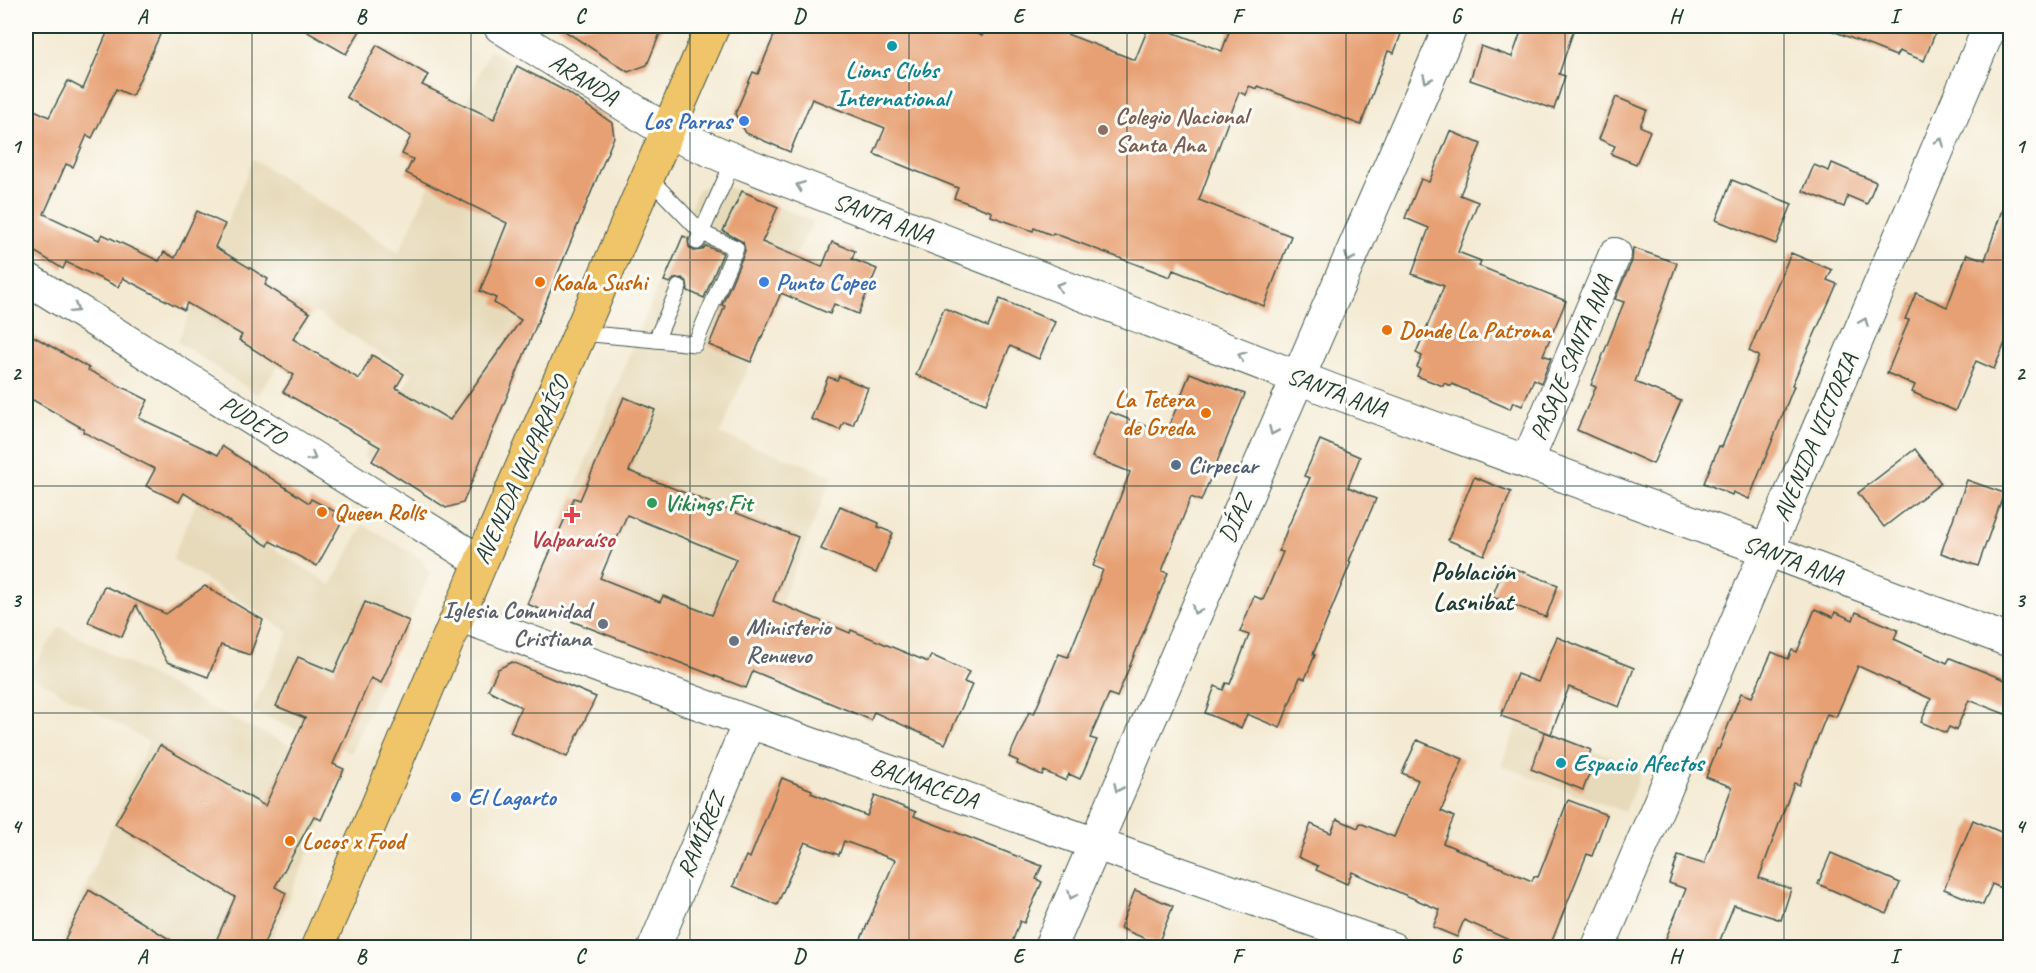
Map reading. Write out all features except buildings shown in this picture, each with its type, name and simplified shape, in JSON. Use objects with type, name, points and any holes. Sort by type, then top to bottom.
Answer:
[{"type":"main road","name":"AVENIDA VALPARAÍSO","points":[[317,948],[458,615],[713,26]]},
{"type":"street","name":"ARANDA","points":[[500,26],[668,132]]},
{"type":"street","name":"DÍAZ","points":[[1050,948],[1451,26]]},
{"type":"street","name":"AVENIDA VICTORIA","points":[[1598,948],[1990,26]]},
{"type":"street","name":"SANTA ANA","points":[[668,132],[734,160],[1297,377],[2010,641]]},
{"type":"street","name":"PASAJE SANTA ANA","points":[[1527,462],[1615,254]]},
{"type":"street","name":"PUDETO","points":[[26,278],[481,562]]},
{"type":"street","name":"BALMACEDA","points":[[458,615],[749,722],[1392,948]]},
{"type":"street","name":"RAMÍREZ","points":[[654,948],[749,722]]},
{"type":"lane","points":[[700,238],[734,160]]},
{"type":"lane","points":[[581,333],[695,344],[736,248],[700,238],[648,177]]},
{"type":"lane","points":[[656,340],[679,287]]},
{"type":"shaded area","points":[[490,50],[566,92],[612,123],[614,137],[463,503],[446,508],[363,456],[412,374],[315,312],[258,395],[178,342],[253,159],[399,253]]},
{"type":"shaded area","points":[[717,183],[813,221],[795,256],[720,434],[833,475],[746,688],[639,645],[532,606],[529,599],[698,189]]},
{"type":"shaded area","points":[[197,501],[331,585],[363,525],[420,558],[430,573],[351,753],[252,711],[289,632],[172,559]]},
{"type":"shaded area","points":[[60,627],[234,720],[344,769],[268,947],[59,947],[149,742],[28,674]]},
{"type":"shaded area","points":[[1518,722],[1643,768],[1625,812],[1501,766]]},
{"type":"place","name":"Lions Clubs International","points":[[892,46]]},
{"type":"place","name":"Los Parras","points":[[744,121]]},
{"type":"place","name":"Colegio Nacional Santa Ana","points":[[1103,130]]},
{"type":"place","name":"Koala Sushi","points":[[540,282]]},
{"type":"place","name":"Punto Copec","points":[[764,282]]},
{"type":"place","name":"Donde La Patrona","points":[[1387,330]]},
{"type":"place","name":"La Tetera de Greda","points":[[1206,413]]},
{"type":"place","name":"Cirpecar","points":[[1176,465]]},
{"type":"place","name":"Vikings Fit","points":[[652,503]]},
{"type":"place","name":"Queen Rolls","points":[[322,512]]},
{"type":"place","name":"Valparaíso","points":[[572,515]]},
{"type":"place","name":"Iglesia Comunidad Cristiana","points":[[603,624]]},
{"type":"place","name":"Ministerio Renuevo","points":[[734,641]]},
{"type":"place","name":"Espacio Afectos","points":[[1561,763]]},
{"type":"place","name":"El Lagarto","points":[[456,797]]},
{"type":"place","name":"Locos x Food","points":[[290,841]]},
{"type":"district","name":"Población Lasnibat","points":[[1473,586]]}]
